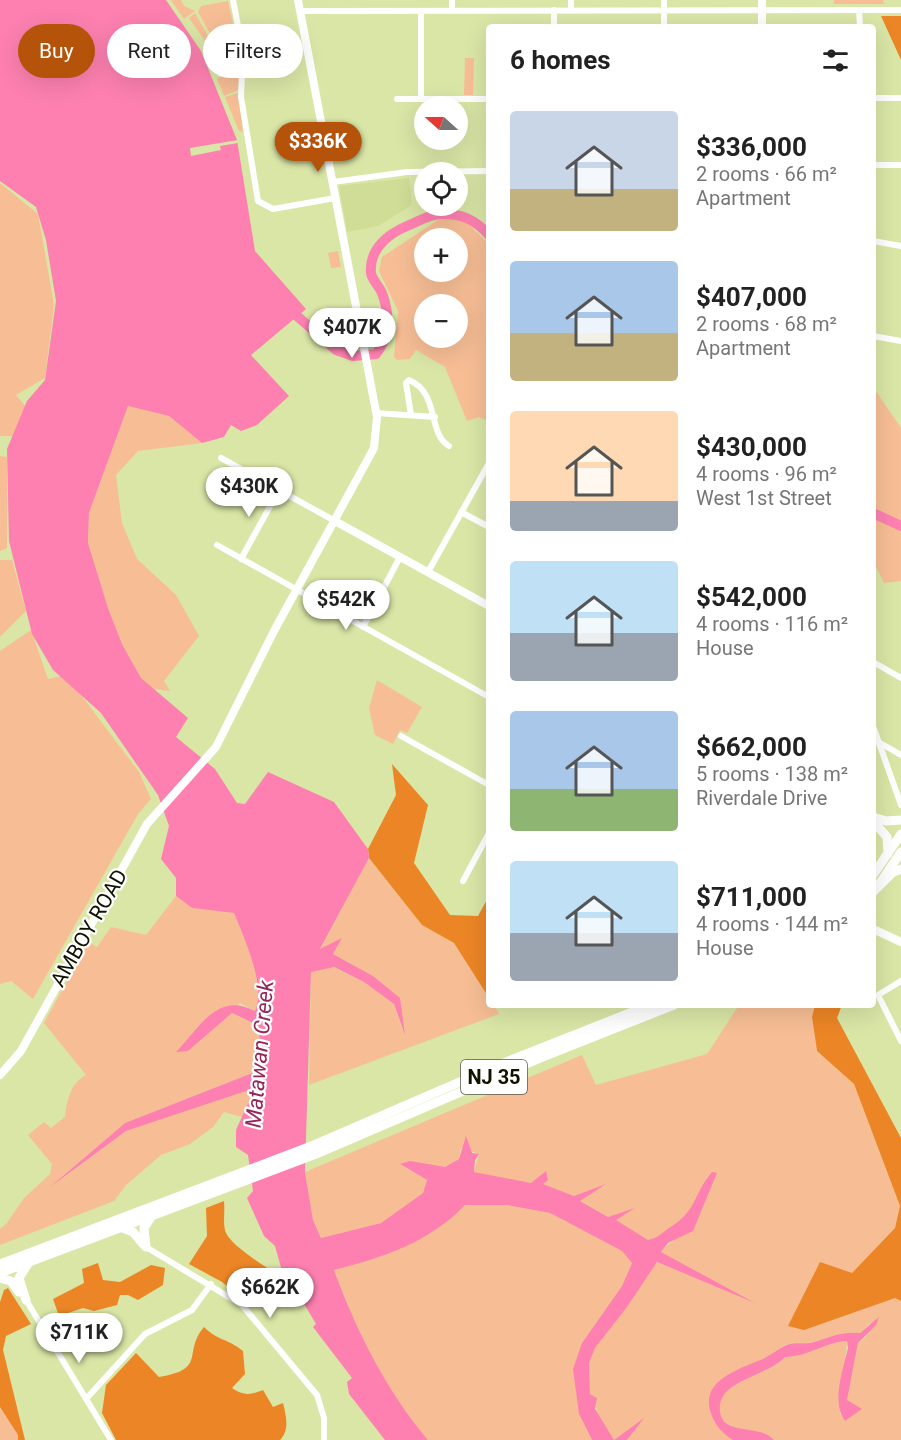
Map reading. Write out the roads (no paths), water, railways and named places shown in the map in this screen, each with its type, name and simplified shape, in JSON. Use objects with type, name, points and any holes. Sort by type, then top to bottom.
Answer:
[{"type":"highway","points":[[876,819],[901,820]]},
{"type":"highway","points":[[876,823],[887,837],[888,854]]},
{"type":"highway","points":[[876,871],[901,834]]},
{"type":"highway","points":[[876,889],[901,852]]},
{"type":"highway","points":[[876,889],[901,868]]},
{"type":"highway","name":"NJ 35","points":[[315,1150],[511,1060],[642,1008]]},
{"type":"highway","name":"NJ 35","points":[[0,1273],[315,1150],[666,1008]]},
{"type":"highway","name":"NJ 35","points":[[0,1264],[241,1179]]},
{"type":"highway","points":[[146,1247],[143,1232],[153,1214]]},
{"type":"highway","points":[[120,1227],[133,1232],[146,1247]]},
{"type":"highway","points":[[0,1254],[12,1259]]},
{"type":"highway","points":[[26,1300],[19,1278],[30,1261]]},
{"type":"highway","points":[[0,1278],[11,1281],[26,1300]]},
{"type":"main road","name":"AMBOY ROAD","points":[[0,1075],[21,1051],[147,824],[211,755],[296,590],[374,448],[377,435],[376,413],[298,0]]},
{"type":"main road","points":[[762,0],[762,24]]},
{"type":"main road","points":[[334,521],[486,604]]},
{"type":"main road","points":[[876,930],[901,942]]},
{"type":"street","points":[[233,0],[243,52],[241,97],[258,201],[273,209],[335,198]]},
{"type":"street","points":[[452,0],[452,10]]},
{"type":"street","points":[[571,0],[571,10]]},
{"type":"street","points":[[664,0],[664,24]]},
{"type":"street","points":[[829,0],[829,10]]},
{"type":"street","points":[[554,10],[554,24]]},
{"type":"street","points":[[860,10],[860,24]]},
{"type":"street","points":[[300,11],[901,10]]},
{"type":"street","points":[[421,11],[421,96]]},
{"type":"street","points":[[876,98],[901,98]]},
{"type":"street","points":[[398,99],[414,99]]},
{"type":"street","points":[[468,99],[486,99]]},
{"type":"street","points":[[876,165],[901,165]]},
{"type":"street","points":[[333,182],[406,172],[486,171]]},
{"type":"street","points":[[876,242],[901,246]]},
{"type":"street","points":[[876,337],[901,341]]},
{"type":"street","points":[[411,415],[406,383],[409,380],[425,392],[435,417],[440,439],[449,446]]},
{"type":"street","points":[[376,413],[435,417]]},
{"type":"street","points":[[221,458],[334,521]]},
{"type":"street","points":[[428,572],[486,468]]},
{"type":"street","points":[[240,559],[279,490]]},
{"type":"street","points":[[461,512],[486,525]]},
{"type":"street","points":[[217,545],[486,694]]},
{"type":"street","points":[[363,627],[400,557]]},
{"type":"street","points":[[876,664],[901,678]]},
{"type":"street","points":[[401,736],[486,783]]},
{"type":"street","points":[[876,741],[901,755]]},
{"type":"street","points":[[876,741],[901,805]]},
{"type":"street","points":[[463,881],[486,839]]},
{"type":"street","points":[[901,981],[878,995],[901,1041]]},
{"type":"street","points":[[146,1247],[211,1284],[242,1305],[312,1389],[323,1410],[324,1440]]},
{"type":"street","points":[[86,1400],[142,1336],[192,1310],[211,1284]]},
{"type":"street","points":[[26,1300],[111,1440]]},
{"type":"waterway","points":[[297,316],[336,350],[353,356],[376,354],[384,340],[387,325],[385,301],[371,273],[373,257],[381,244],[400,229],[437,214],[468,218],[486,232]]},
{"type":"waterway","points":[[876,514],[901,526]]},
{"type":"water label","name":"Matawan Creek","points":[[259,1054]]}]
